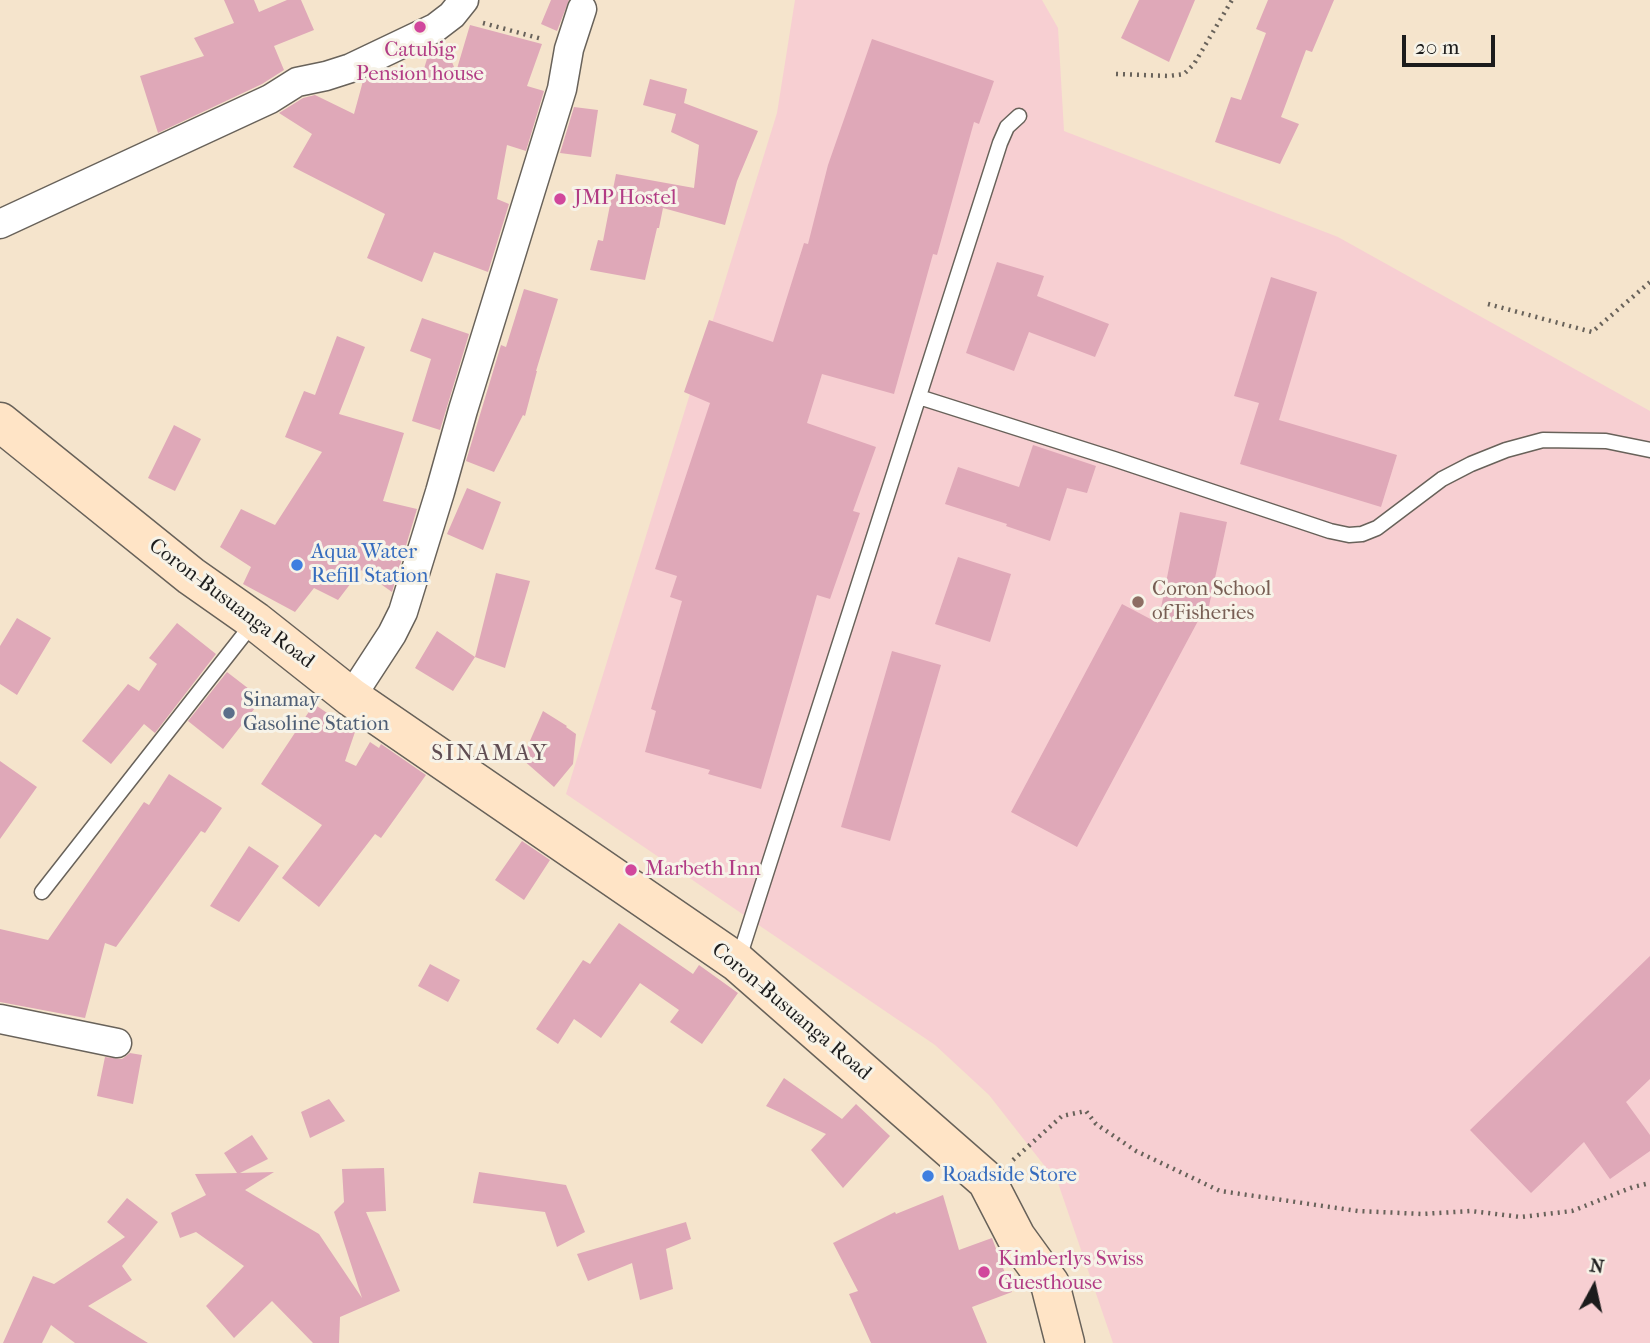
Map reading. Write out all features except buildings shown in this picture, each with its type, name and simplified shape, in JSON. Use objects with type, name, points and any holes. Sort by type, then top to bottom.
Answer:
[{"type":"main road","name":"Coron-Busuanga Road","points":[[0,422],[191,576],[255,621],[351,696],[737,962],[987,1181],[1016,1237],[1050,1284],[1065,1343]]},
{"type":"street","points":[[0,224],[270,99],[297,82],[351,68],[435,28],[458,7]]},
{"type":"street","points":[[351,696],[392,635],[403,611],[562,89],[569,49],[582,9]]},
{"type":"street","points":[[0,1020],[117,1043]]},
{"type":"lane","points":[[737,962],[1000,143],[1007,127],[1019,116]]},
{"type":"lane","points":[[919,397],[1349,535],[1362,534],[1377,528],[1442,479],[1506,450],[1543,440],[1606,441],[1650,450]]},
{"type":"lane","points":[[43,892],[255,621]]},
{"type":"path","points":[[1116,74],[1184,74],[1194,64],[1232,0]]},
{"type":"path","points":[[458,7],[569,49]]},
{"type":"path","points":[[1488,304],[1592,332],[1650,282]]},
{"type":"path","points":[[987,1181],[1062,1116],[1086,1111],[1096,1124],[1136,1151],[1220,1191],[1358,1211],[1422,1214],[1471,1211],[1521,1217],[1572,1211],[1650,1183]]},
{"type":"shaded area","name":"Coron School of Fisheries","points":[[795,0],[1042,0],[1058,28],[1064,131],[1338,237],[1650,411],[1650,1343],[1113,1343],[1058,1183],[989,1095],[935,1045],[566,794],[777,113]]},
{"type":"place","name":"Catubig Pension house","points":[[420,27]]},
{"type":"place","name":"JMP Hostel","points":[[560,199]]},
{"type":"place","name":"Aqua Water Refill Station","points":[[297,565]]},
{"type":"place","name":"Coron School of Fisheries","points":[[1138,602]]},
{"type":"place","name":"Sinamay Gasoline Station","points":[[229,713]]},
{"type":"place","name":"Marbeth Inn","points":[[631,870]]},
{"type":"place","name":"Roadside Store","points":[[928,1176]]},
{"type":"place","name":"Kimberlys Swiss Guesthouse","points":[[984,1272]]},
{"type":"district","name":"SINAMAY","points":[[490,754]]}]
